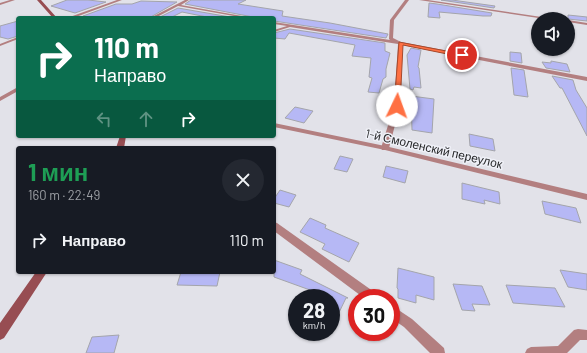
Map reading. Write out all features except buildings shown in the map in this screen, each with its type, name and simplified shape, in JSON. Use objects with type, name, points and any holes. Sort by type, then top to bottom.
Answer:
[{"type":"main road","points":[[39,0],[53,16]]},
{"type":"main road","points":[[0,334],[41,274]]},
{"type":"street","points":[[0,4],[13,0]]},
{"type":"street","points":[[75,16],[120,0]]},
{"type":"street","points":[[156,16],[188,0]]},
{"type":"street","points":[[400,44],[391,39],[392,20],[407,0]]},
{"type":"street","points":[[421,0],[531,16]]},
{"type":"street","points":[[177,6],[239,16]]},
{"type":"street","points":[[575,22],[587,24]]},
{"type":"street","points":[[276,23],[400,44],[587,79]]},
{"type":"street","points":[[276,30],[291,26]]},
{"type":"street","points":[[385,148],[397,106],[400,44]]},
{"type":"street","points":[[0,99],[16,90]]},
{"type":"street","name":"1-й Смоленский переулок","points":[[276,126],[385,148],[587,197]]},
{"type":"street","points":[[276,227],[361,289]]},
{"type":"street","points":[[400,317],[408,323],[438,353]]},
{"type":"lane","points":[[0,45],[16,39]]},
{"type":"lane","points":[[531,353],[560,352],[578,334],[587,335]]},
{"type":"route","points":[[397,106],[400,44],[462,55]]}]
